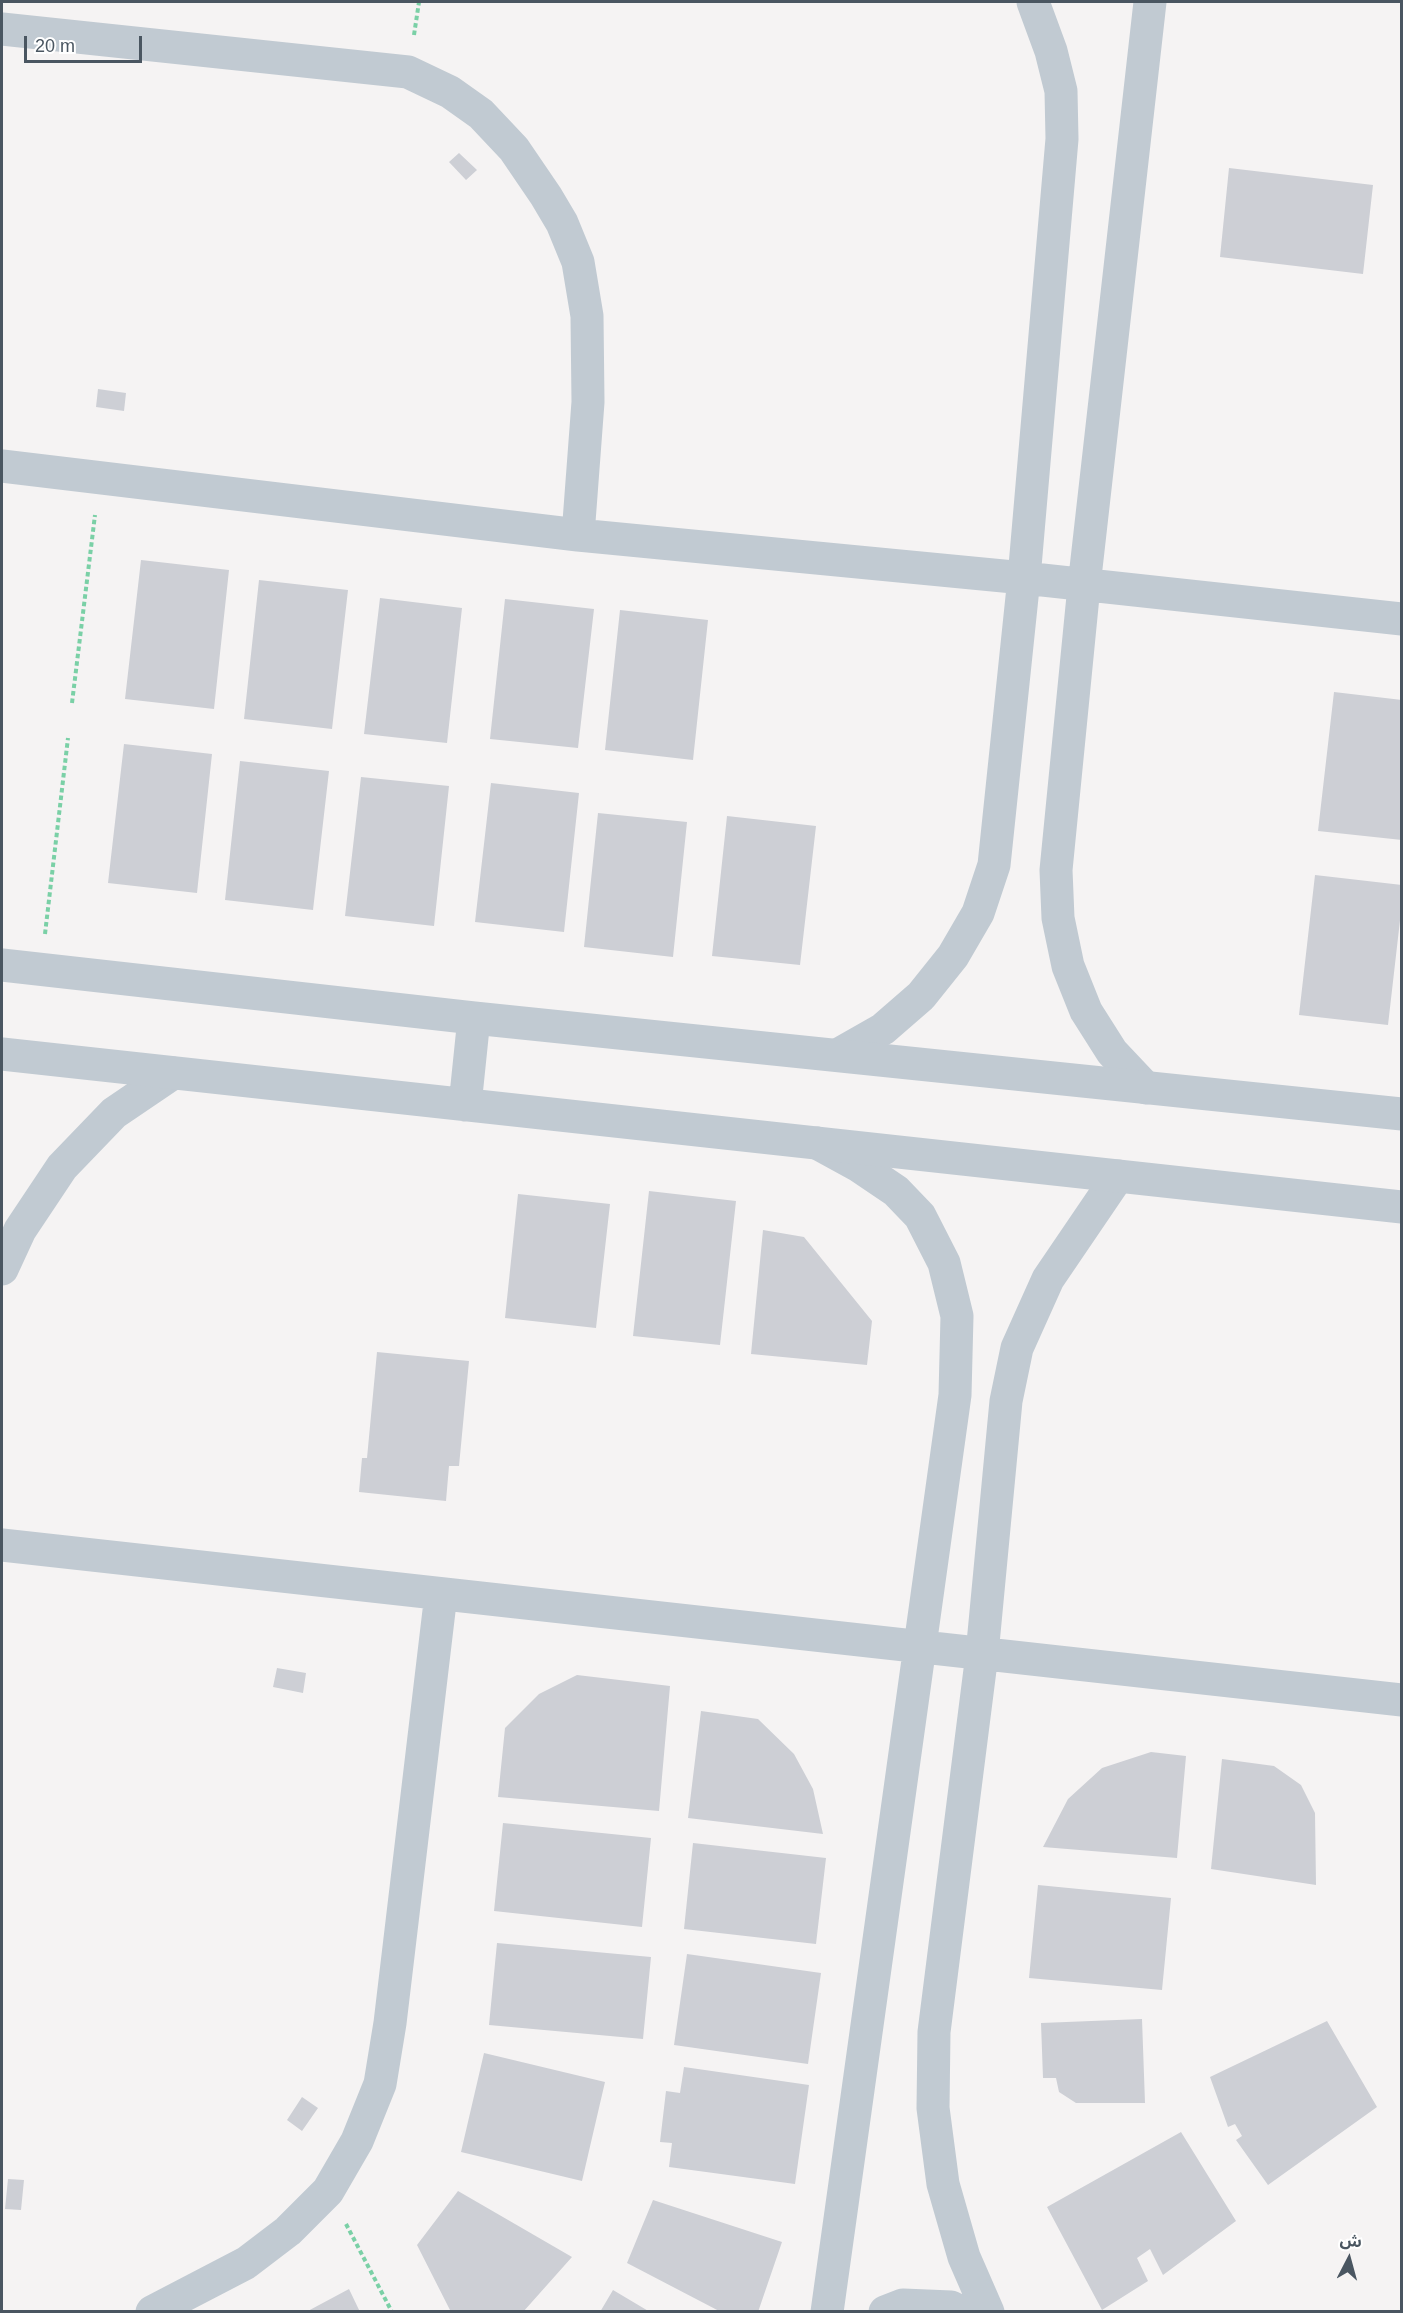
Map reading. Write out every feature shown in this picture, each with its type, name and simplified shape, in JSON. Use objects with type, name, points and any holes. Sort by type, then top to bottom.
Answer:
[{"type":"street","points":[[839,1054],[883,1029],[921,996],[953,956],[978,913],[994,865],[1024,578],[1062,139],[1061,91],[1051,51],[1033,2]]},
{"type":"street","points":[[1146,1088],[1113,1052],[1086,1011],[1068,966],[1058,918],[1056,870],[1084,586],[1150,2]]},
{"type":"street","points":[[2,28],[408,72],[450,92],[481,114],[514,149],[546,196],[562,223],[578,262],[586,316],[588,402],[578,535]]},
{"type":"street","points":[[2,466],[578,535],[1024,578],[1401,619]]},
{"type":"street","points":[[2,965],[474,1018],[1401,1114]]},
{"type":"street","points":[[465,1105],[474,1018]]},
{"type":"street","points":[[2,1054],[1401,1207]]},
{"type":"street","points":[[2,1269],[20,1230],[62,1167],[114,1113],[173,1073]]},
{"type":"street","points":[[817,1143],[859,1166],[896,1191],[920,1216],[944,1263],[957,1316],[955,1395],[827,2312]]},
{"type":"street","points":[[988,2312],[964,2257],[943,2184],[933,2108],[934,2032],[982,1654],[1006,1401],[1017,1348],[1048,1279],[1118,1176]]},
{"type":"street","points":[[2,1545],[1401,1700]]},
{"type":"street","points":[[152,2312],[246,2263],[288,2231],[328,2191],[357,2141],[380,2084],[390,2023],[441,1593]]},
{"type":"street","points":[[885,2312],[903,2305],[951,2307],[961,2312]]},
{"type":"path","points":[[72,703],[99,478]]},
{"type":"path","points":[[41,970],[68,738]]},
{"type":"path","points":[[328,2191],[392,2312]]},
{"type":"building","points":[[459,153],[477,170],[466,180],[449,162]]},
{"type":"building","points":[[1229,168],[1373,185],[1363,274],[1220,257]]},
{"type":"building","points":[[98,389],[126,393],[124,411],[96,407]]},
{"type":"building","points":[[141,560],[229,570],[214,709],[125,699]]},
{"type":"building","points":[[259,580],[348,590],[332,729],[244,719]]},
{"type":"building","points":[[380,598],[462,608],[447,743],[364,734]]},
{"type":"building","points":[[505,599],[594,609],[578,748],[490,739]]},
{"type":"building","points":[[620,610],[708,620],[693,760],[605,750]]},
{"type":"building","points":[[1334,692],[1402,700],[1402,840],[1318,831]]},
{"type":"building","points":[[124,744],[212,754],[197,893],[108,883]]},
{"type":"building","points":[[240,761],[329,771],[313,910],[225,900]]},
{"type":"building","points":[[361,777],[449,786],[434,926],[345,916]]},
{"type":"building","points":[[491,783],[579,793],[564,932],[475,922]]},
{"type":"building","points":[[598,813],[687,822],[673,957],[584,947]]},
{"type":"building","points":[[727,816],[816,826],[800,965],[712,956]]},
{"type":"building","points":[[1315,875],[1402,885],[1388,1025],[1299,1015]]},
{"type":"building","points":[[649,1191],[736,1201],[720,1345],[633,1336]]},
{"type":"building","points":[[518,1194],[610,1204],[596,1328],[505,1318]]},
{"type":"building","points":[[763,1230],[804,1237],[872,1321],[867,1365],[751,1354]]},
{"type":"building","points":[[377,1352],[469,1361],[459,1466],[449,1466],[446,1501],[359,1492],[362,1458],[367,1458]]},
{"type":"building","points":[[277,1668],[306,1673],[303,1693],[273,1687]]},
{"type":"building","points":[[577,1675],[670,1686],[659,1811],[498,1797],[505,1728],[539,1694]]},
{"type":"building","points":[[701,1711],[758,1719],[794,1754],[813,1789],[823,1834],[688,1818]]},
{"type":"building","points":[[1151,1752],[1186,1756],[1177,1858],[1043,1847],[1068,1799],[1102,1768]]},
{"type":"building","points":[[1222,1759],[1274,1766],[1301,1785],[1315,1813],[1316,1885],[1211,1869]]},
{"type":"building","points":[[503,1823],[651,1838],[642,1927],[494,1911]]},
{"type":"building","points":[[693,1843],[826,1858],[816,1944],[684,1929]]},
{"type":"building","points":[[1038,1885],[1171,1898],[1162,1990],[1029,1978]]},
{"type":"building","points":[[497,1943],[651,1957],[643,2039],[489,2025]]},
{"type":"building","points":[[687,1954],[821,1973],[808,2064],[674,2045]]},
{"type":"building","points":[[1142,2019],[1145,2103],[1076,2103],[1059,2092],[1056,2078],[1043,2078],[1041,2023]]},
{"type":"building","points":[[1327,2021],[1377,2107],[1268,2185],[1236,2140],[1242,2136],[1235,2124],[1228,2127],[1210,2077]]},
{"type":"building","points":[[484,2053],[605,2082],[582,2181],[461,2152]]},
{"type":"building","points":[[684,2067],[809,2085],[795,2184],[669,2167],[672,2143],[660,2142],[666,2091],[680,2093]]},
{"type":"building","points":[[302,2097],[318,2108],[302,2131],[287,2120]]},
{"type":"building","points":[[1181,2132],[1236,2221],[1163,2275],[1150,2249],[1137,2258],[1148,2281],[1102,2310],[1047,2207]]},
{"type":"building","points":[[8,2179],[24,2180],[21,2210],[5,2209]]},
{"type":"building","points":[[458,2191],[572,2257],[523,2312],[451,2312],[417,2245]]},
{"type":"building","points":[[653,2200],[782,2242],[758,2312],[721,2312],[627,2263]]},
{"type":"building","points":[[349,2289],[360,2312],[306,2312]]},
{"type":"building","points":[[613,2290],[650,2312],[600,2312]]}]
